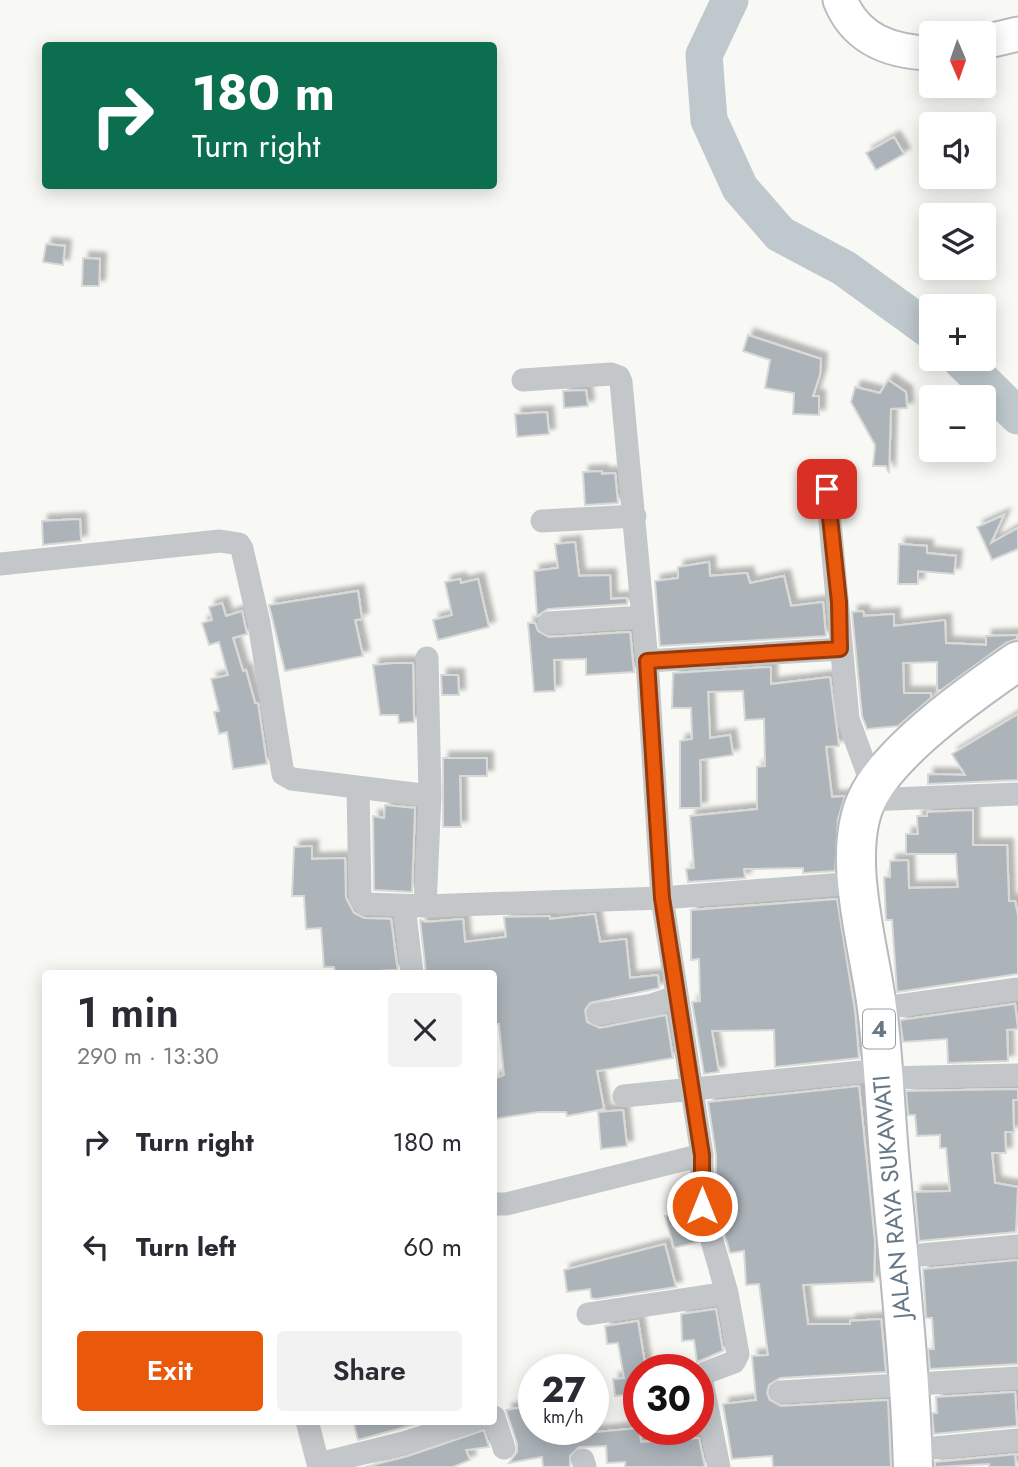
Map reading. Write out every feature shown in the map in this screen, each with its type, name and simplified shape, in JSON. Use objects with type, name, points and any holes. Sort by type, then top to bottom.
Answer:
[{"type":"highway","points":[[873,790],[922,734],[973,692],[1018,661]]},
{"type":"highway","name":"JALAN RAYA SUKAWATI","points":[[873,790],[859,840],[857,883],[877,1009],[899,1257],[913,1458]]},
{"type":"main road","points":[[840,0],[861,32],[882,46],[919,53]]},
{"type":"main road","points":[[996,39],[1018,34]]},
{"type":"street","points":[[523,380],[611,374],[619,377],[635,516],[647,661],[662,898],[702,1155],[702,1206],[727,1293],[737,1358],[705,1373],[702,1382],[719,1467]]},
{"type":"street","points":[[827,489],[848,719],[873,790],[1018,794]]},
{"type":"street","points":[[542,520],[635,516]]},
{"type":"street","points":[[0,564],[220,541],[239,544],[259,624],[283,774],[292,779],[430,796]]},
{"type":"street","points":[[549,623],[643,617]]},
{"type":"street","points":[[647,661],[840,649]]},
{"type":"street","points":[[412,970],[414,906],[430,796],[426,659]]},
{"type":"street","points":[[358,788],[360,897],[368,905],[662,898],[857,883]]},
{"type":"street","points":[[877,1009],[1018,989]]},
{"type":"street","points":[[598,1014],[652,1005],[676,997]]},
{"type":"street","points":[[624,1096],[692,1087],[881,1074],[1018,1075]]},
{"type":"street","points":[[497,1204],[702,1155]]},
{"type":"street","points":[[899,1257],[1018,1246]]},
{"type":"street","points":[[588,1314],[727,1293]]},
{"type":"street","points":[[781,1392],[1018,1378]]},
{"type":"street","points":[[308,1425],[319,1465],[460,1425]]},
{"type":"street","points":[[497,1425],[504,1448]]},
{"type":"street","points":[[913,1458],[1018,1440]]},
{"type":"building","points":[[894,137],[904,154],[876,170],[866,153]]},
{"type":"building","points":[[46,244],[65,246],[63,265],[43,262]]},
{"type":"building","points":[[83,258],[100,259],[99,286],[82,286]]},
{"type":"building","points":[[748,335],[821,359],[820,375],[813,396],[819,396],[819,415],[793,414],[794,393],[765,388],[770,360],[743,351]]},
{"type":"building","points":[[888,380],[906,392],[907,408],[891,409],[889,473],[886,466],[873,466],[875,445],[851,402],[855,387],[880,393]]},
{"type":"building","points":[[586,390],[588,406],[564,408],[563,391]]},
{"type":"building","points":[[547,412],[549,434],[517,437],[515,414]]},
{"type":"building","points":[[602,471],[602,474],[615,473],[618,503],[585,505],[583,472]]},
{"type":"building","points":[[1004,515],[991,543],[1018,528],[1018,549],[992,560],[977,527]]},
{"type":"building","points":[[80,519],[81,541],[43,545],[42,521]]},
{"type":"building","points":[[575,542],[579,576],[610,575],[611,599],[627,598],[627,604],[548,609],[537,616],[534,571],[558,568],[555,544]]},
{"type":"building","points":[[899,544],[927,546],[927,553],[956,556],[954,574],[918,571],[918,584],[898,584]]},
{"type":"building","points":[[709,562],[710,576],[747,573],[750,583],[784,576],[791,606],[823,602],[826,636],[660,646],[655,581],[678,578],[678,567]]},
{"type":"building","points":[[460,579],[461,583],[478,579],[489,627],[438,640],[433,620],[452,615],[445,582]]},
{"type":"building","points":[[358,591],[362,619],[355,620],[363,656],[285,671],[269,605]]},
{"type":"building","points":[[222,603],[226,616],[242,611],[247,634],[233,638],[255,703],[258,703],[267,764],[233,769],[227,732],[219,734],[214,712],[219,711],[211,679],[228,675],[219,642],[209,645],[202,623],[212,620],[209,607]]},
{"type":"building","points":[[863,611],[864,616],[894,614],[894,626],[945,620],[946,643],[986,645],[986,636],[1017,635],[1017,639],[1006,643],[941,690],[937,690],[937,662],[903,663],[904,693],[931,693],[931,698],[898,726],[867,729],[862,716],[852,612]]},
{"type":"building","points":[[528,623],[535,623],[538,631],[549,637],[630,632],[634,672],[586,675],[586,659],[554,660],[555,691],[534,692]]},
{"type":"building","points":[[413,663],[414,722],[399,723],[398,715],[380,715],[373,665]]},
{"type":"building","points":[[771,667],[771,684],[830,677],[839,746],[826,747],[832,797],[845,796],[838,819],[835,871],[803,873],[803,868],[744,869],[745,878],[688,882],[686,869],[694,868],[690,816],[757,809],[757,767],[765,766],[764,719],[745,720],[743,691],[708,692],[710,738],[730,735],[733,755],[700,760],[701,808],[680,808],[680,741],[692,739],[691,708],[672,708],[673,673]]},
{"type":"building","points":[[441,675],[458,675],[459,695],[442,695]]},
{"type":"building","points":[[1018,714],[1018,780],[928,784],[928,774],[965,775],[952,754]]},
{"type":"building","points":[[443,758],[487,758],[487,776],[460,776],[461,827],[443,827]]},
{"type":"building","points":[[385,805],[415,808],[412,892],[374,890],[373,816],[384,818]]},
{"type":"building","points":[[973,810],[973,845],[1007,845],[1009,901],[1015,901],[1018,915],[1018,974],[897,992],[892,920],[886,920],[884,877],[890,877],[890,861],[908,860],[909,888],[958,887],[956,854],[906,854],[906,834],[918,834],[917,816],[927,816],[927,812]]},
{"type":"building","points":[[312,846],[312,859],[345,858],[346,898],[354,913],[364,918],[391,919],[398,970],[334,970],[334,967],[324,967],[321,928],[306,929],[304,896],[292,896],[294,847]]},
{"type":"building","points":[[837,899],[855,1011],[859,1058],[775,1067],[774,1030],[712,1031],[719,1072],[704,1074],[692,1002],[700,1001],[699,959],[691,960],[691,910]]},
{"type":"building","points":[[595,914],[600,942],[626,939],[630,978],[658,975],[659,988],[590,1003],[585,1010],[587,1022],[600,1028],[666,1015],[673,1058],[597,1071],[604,1109],[567,1116],[566,1112],[539,1112],[497,1119],[497,1078],[504,1075],[497,1024],[497,970],[426,970],[420,920],[426,922],[463,919],[465,942],[506,937],[504,917],[550,916],[550,919]]},
{"type":"building","points":[[1015,1004],[1018,1029],[1007,1030],[1008,1061],[948,1063],[947,1039],[903,1042],[900,1020]]},
{"type":"building","points":[[859,1086],[875,1242],[874,1282],[803,1285],[808,1324],[850,1324],[850,1321],[881,1319],[886,1372],[780,1378],[769,1385],[767,1393],[770,1400],[781,1406],[888,1400],[891,1467],[773,1467],[772,1456],[732,1459],[723,1404],[756,1400],[752,1356],[768,1355],[759,1284],[746,1285],[744,1251],[730,1253],[716,1204],[716,1155],[708,1102]]},
{"type":"building","points":[[1018,1089],[1018,1100],[1013,1100],[1014,1132],[1005,1132],[1006,1153],[992,1153],[995,1183],[1018,1187],[1016,1232],[919,1241],[915,1192],[950,1191],[946,1148],[940,1148],[940,1135],[917,1136],[915,1115],[908,1115],[906,1091]]},
{"type":"building","points":[[623,1110],[627,1146],[601,1149],[598,1112]]},
{"type":"building","points":[[688,1201],[698,1242],[674,1248],[665,1216],[673,1214],[671,1206]]},
{"type":"building","points":[[665,1244],[676,1287],[596,1299],[591,1298],[590,1289],[567,1292],[564,1270]]},
{"type":"building","points":[[1018,1260],[1018,1364],[930,1369],[928,1349],[934,1349],[932,1318],[926,1318],[923,1269]]},
{"type":"building","points":[[716,1309],[723,1351],[714,1355],[696,1354],[694,1340],[682,1341],[681,1314]]},
{"type":"building","points":[[638,1321],[643,1354],[623,1354],[623,1372],[618,1343],[607,1344],[605,1326]]},
{"type":"building","points":[[623,1378],[623,1395],[615,1396],[613,1379]]},
{"type":"building","points":[[1015,1392],[1017,1426],[934,1434],[932,1413],[937,1413],[936,1397]]},
{"type":"building","points":[[518,1408],[518,1445],[609,1445],[609,1431],[623,1429],[623,1445],[700,1445],[705,1467],[625,1467],[625,1462],[607,1463],[606,1446],[579,1447],[570,1456],[570,1467],[543,1467],[542,1457],[509,1463],[517,1452],[517,1444],[506,1410]]},
{"type":"building","points":[[354,1425],[412,1425],[358,1440]]},
{"type":"building","points":[[484,1430],[489,1447],[466,1450],[470,1460],[453,1467],[365,1467],[408,1456]]},
{"type":"building","points":[[1018,1454],[1015,1456],[1016,1467],[989,1467],[989,1464],[935,1467],[935,1462]]},
{"type":"waterway","points":[[730,0],[704,55],[709,120],[740,188],[780,234],[844,268],[919,322]]},
{"type":"waterway","points":[[972,371],[1018,416]]},
{"type":"route","points":[[702,1206],[702,1155],[662,898],[647,661],[840,649],[839,602],[827,489]]}]
